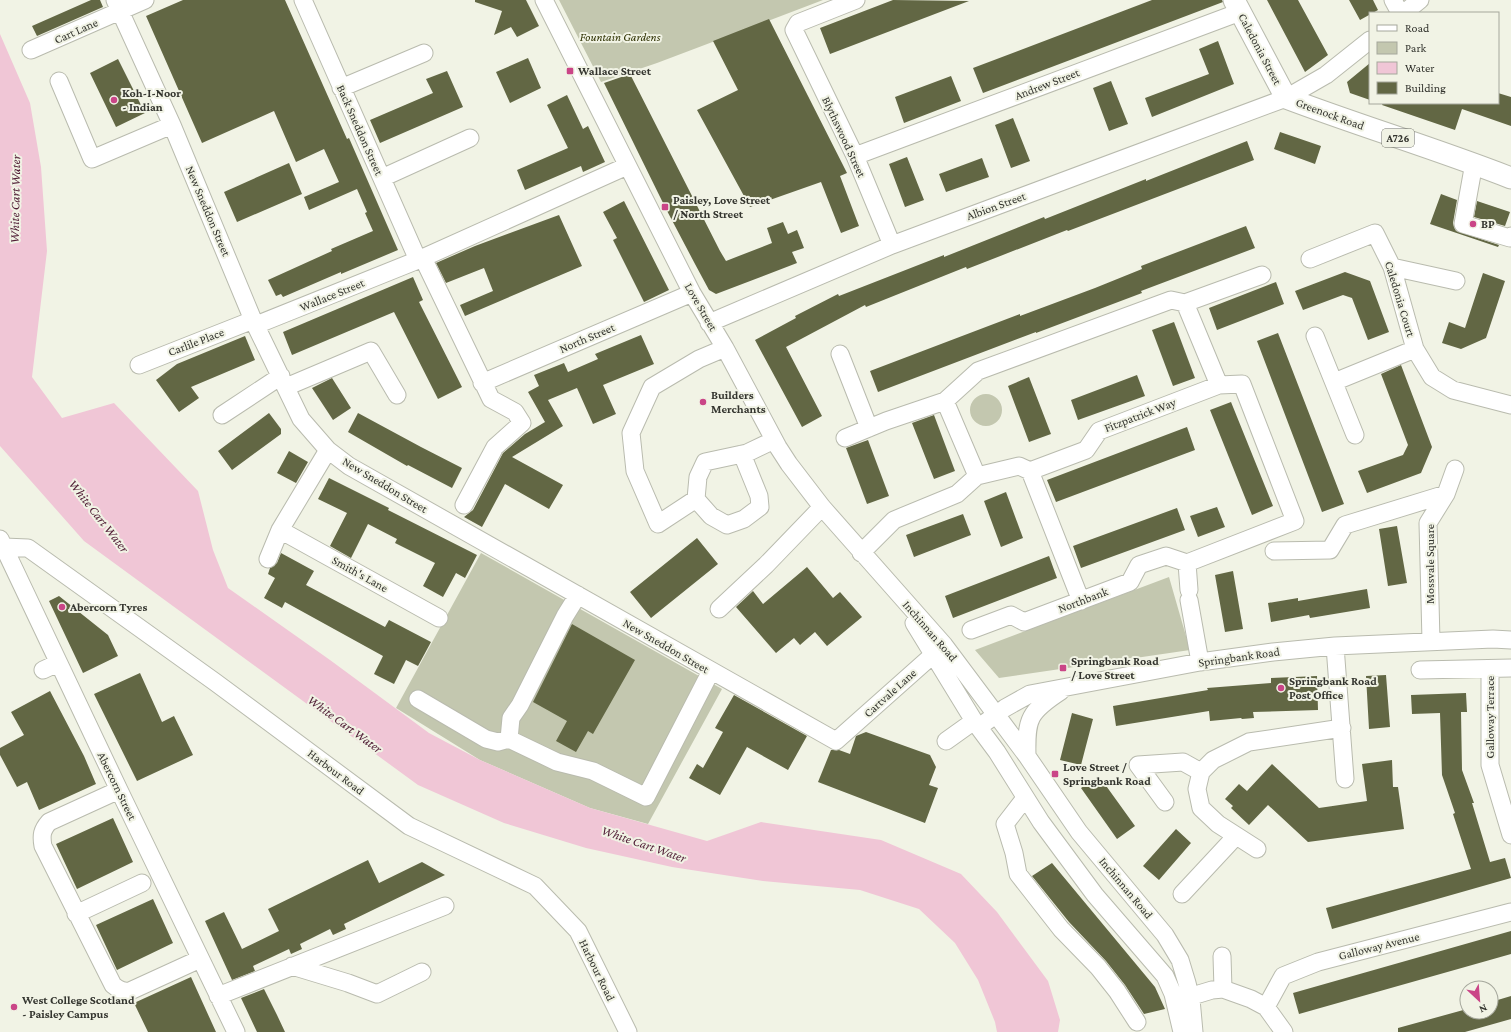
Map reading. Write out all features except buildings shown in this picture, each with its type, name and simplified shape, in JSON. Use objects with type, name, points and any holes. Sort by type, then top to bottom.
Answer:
[{"type":"main road","name":"Caledonia Street","points":[[1237,6],[1286,98]]},
{"type":"main road","name":"Greenock Road","points":[[1286,98],[1340,119],[1474,163],[1511,178]]},
{"type":"street","name":"Cart Lane","points":[[31,50],[118,6],[146,0]]},
{"type":"street","name":"Back Sneddon Street","points":[[303,0],[382,178],[420,259],[482,383],[491,399],[515,412],[522,423],[495,446],[464,506]]},
{"type":"street","name":"Love Street","points":[[544,0],[692,293],[725,348],[774,440],[789,464],[822,507],[895,591]]},
{"type":"street","name":"Blythswood Street","points":[[856,0],[798,23],[794,30],[855,156],[892,245]]},
{"type":"street","points":[[1393,0],[1399,12]]},
{"type":"street","points":[[1405,12],[1420,0]]},
{"type":"street","name":"New Sneddon Street","points":[[118,6],[172,125],[255,322],[301,419],[328,450],[349,466],[836,741]]},
{"type":"street","name":"Andrew Street","points":[[855,156],[1237,6]]},
{"type":"street","name":"Albion Street","points":[[709,323],[892,245],[1286,98],[1326,75],[1369,41]]},
{"type":"street","points":[[341,88],[424,53]]},
{"type":"street","points":[[59,81],[92,159],[172,125]]},
{"type":"street","points":[[382,178],[470,138]]},
{"type":"street","points":[[1474,163],[1463,224],[1510,238],[1511,236]]},
{"type":"street","name":"Wallace Street","points":[[255,322],[420,259],[627,166]]},
{"type":"street","name":"Caledonia Court","points":[[1310,259],[1375,233],[1392,267],[1415,349],[1334,382]]},
{"type":"street","points":[[1392,267],[1456,281]]},
{"type":"street","points":[[845,438],[886,421],[944,401],[978,371],[1171,300],[1185,303],[1262,275]]},
{"type":"street","name":"North Street","points":[[482,383],[692,293]]},
{"type":"street","points":[[1185,303],[1219,385]]},
{"type":"street","name":"Carlile Place","points":[[139,365],[255,322]]},
{"type":"street","points":[[1315,336],[1355,435]]},
{"type":"street","points":[[696,499],[658,524],[635,471],[631,433],[652,387],[725,348]]},
{"type":"street","points":[[1415,349],[1432,377],[1453,390],[1511,405]]},
{"type":"street","points":[[222,415],[283,381],[371,351],[397,395]]},
{"type":"street","points":[[840,354],[869,428]]},
{"type":"street","name":"Fitzpatrick Way","points":[[1030,471],[1086,450],[1100,431],[1219,385],[1242,384],[1295,521],[1187,563]]},
{"type":"street","points":[[944,401],[977,476]]},
{"type":"street","points":[[742,454],[759,496],[760,507],[744,519],[727,525],[711,516],[696,499],[698,477],[705,462],[742,454],[747,453],[774,440]]},
{"type":"street","points":[[268,559],[280,530],[328,450]]},
{"type":"street","points":[[861,552],[894,520],[957,494],[977,476],[1019,466],[1030,471],[1081,600]]},
{"type":"street","name":"Mossvale Square","points":[[1431,642],[1428,523],[1446,494],[1455,469]]},
{"type":"street","points":[[1274,551],[1330,550],[1345,524],[1446,494]]},
{"type":"street","points":[[719,609],[766,565],[822,507]]},
{"type":"street","name":"Smith's Lane","points":[[280,530],[439,618]]},
{"type":"street","name":"Abercorn Street","points":[[2,543],[50,666],[119,790],[236,1032]]},
{"type":"street","name":"Harbour Road","points":[[2,543],[28,548],[215,682],[409,826],[535,886],[578,931],[628,1032]]},
{"type":"street","name":"Northbank","points":[[971,630],[1011,615],[1024,622],[1130,582],[1139,565],[1166,556],[1187,563]]},
{"type":"street","points":[[1187,563],[1189,595],[1200,662]]},
{"type":"street","name":"Inchinnan Road","points":[[895,591],[939,650],[996,714],[1079,832],[1165,935],[1180,960],[1182,1032]]},
{"type":"street","points":[[509,739],[511,718],[520,705],[565,616],[578,595]]},
{"type":"street","name":"Springbank Road","points":[[946,741],[1030,694],[1200,662],[1273,652],[1336,646],[1493,639],[1511,640]]},
{"type":"street","points":[[1336,646],[1345,779]]},
{"type":"street","name":"Inchinnan Road","points":[[939,650],[976,724],[997,752],[1045,828],[1095,895],[1165,976],[1182,999],[1194,1032]]},
{"type":"street","name":"Cartvale Lane","points":[[836,741],[939,650]]},
{"type":"street","name":"Galloway Terrace","points":[[1420,670],[1511,668]]},
{"type":"street","name":"Galloway Terrace","points":[[1490,669],[1490,765],[1511,834]]},
{"type":"street","points":[[418,699],[486,739],[498,742],[509,739],[557,762],[593,771],[646,796],[711,671]]},
{"type":"street","points":[[1027,756],[1026,735],[1033,712],[1042,703],[1066,687]]},
{"type":"street","points":[[1257,849],[1218,824],[1201,808],[1197,789],[1201,772],[1213,760],[1249,742],[1342,728]]},
{"type":"street","points":[[1165,802],[1138,765],[1183,762],[1201,772]]},
{"type":"street","points":[[119,790],[50,822],[44,828],[41,835],[43,846],[76,914],[113,985],[117,989],[124,992],[130,991],[200,959]]},
{"type":"street","points":[[1025,798],[1005,824],[1014,853],[1018,874],[1061,929],[1098,967],[1117,991],[1137,1022]]},
{"type":"street","points":[[1182,894],[1236,836]]},
{"type":"street","points":[[76,914],[142,883]]},
{"type":"street","points":[[218,996],[445,906]]},
{"type":"street","name":"Galloway Avenue","points":[[1266,1006],[1283,976],[1318,962],[1511,912]]},
{"type":"street","points":[[1222,956],[1223,989]]},
{"type":"street","points":[[292,966],[348,983],[377,994],[422,972]]},
{"type":"street","points":[[1182,999],[1212,990],[1223,989],[1266,1006],[1284,1032]]},
{"type":"green space","name":"Fountain Gardens","points":[[559,0],[823,0],[657,63],[601,82]]},
{"type":"green space","points":[[986,394],[997,399],[1002,410],[997,421],[986,426],[975,421],[970,410],[975,399]]},
{"type":"green space","points":[[481,553],[722,689],[648,824],[590,808],[480,760],[396,708]]},
{"type":"green space","points":[[1169,577],[1190,650],[999,678],[975,650]]},
{"type":"water","name":"White Cart Water","points":[[0,34],[30,103],[41,167],[47,251],[32,377],[62,418],[114,403],[198,491],[213,550],[228,588],[330,660],[429,733],[480,760],[590,808],[707,841],[761,822],[881,840],[961,874],[997,912],[1048,981],[1060,1020],[1058,1032],[997,1032],[995,1022],[978,980],[955,943],[919,909],[860,890],[763,881],[672,867],[586,848],[504,823],[418,785],[84,541],[0,446]]},
{"type":"place","name":"Wallace Street","points":[[570,71]]},
{"type":"place","name":"Koh-I-Noor - Indian","points":[[114,100]]},
{"type":"place","name":"Paisley, Love Street / North Street","points":[[665,207]]},
{"type":"place","name":"BP","points":[[1473,224]]},
{"type":"place","name":"Builders Merchants","points":[[703,402]]},
{"type":"place","name":"Abercorn Tyres","points":[[62,607]]},
{"type":"place","name":"Springbank Road / Love Street","points":[[1063,668]]},
{"type":"place","name":"Springbank Road Post Office","points":[[1281,688]]},
{"type":"place","name":"Love Street / Springbank Road","points":[[1055,774]]},
{"type":"place","name":"West College Scotland - Paisley Campus","points":[[14,1007]]}]
